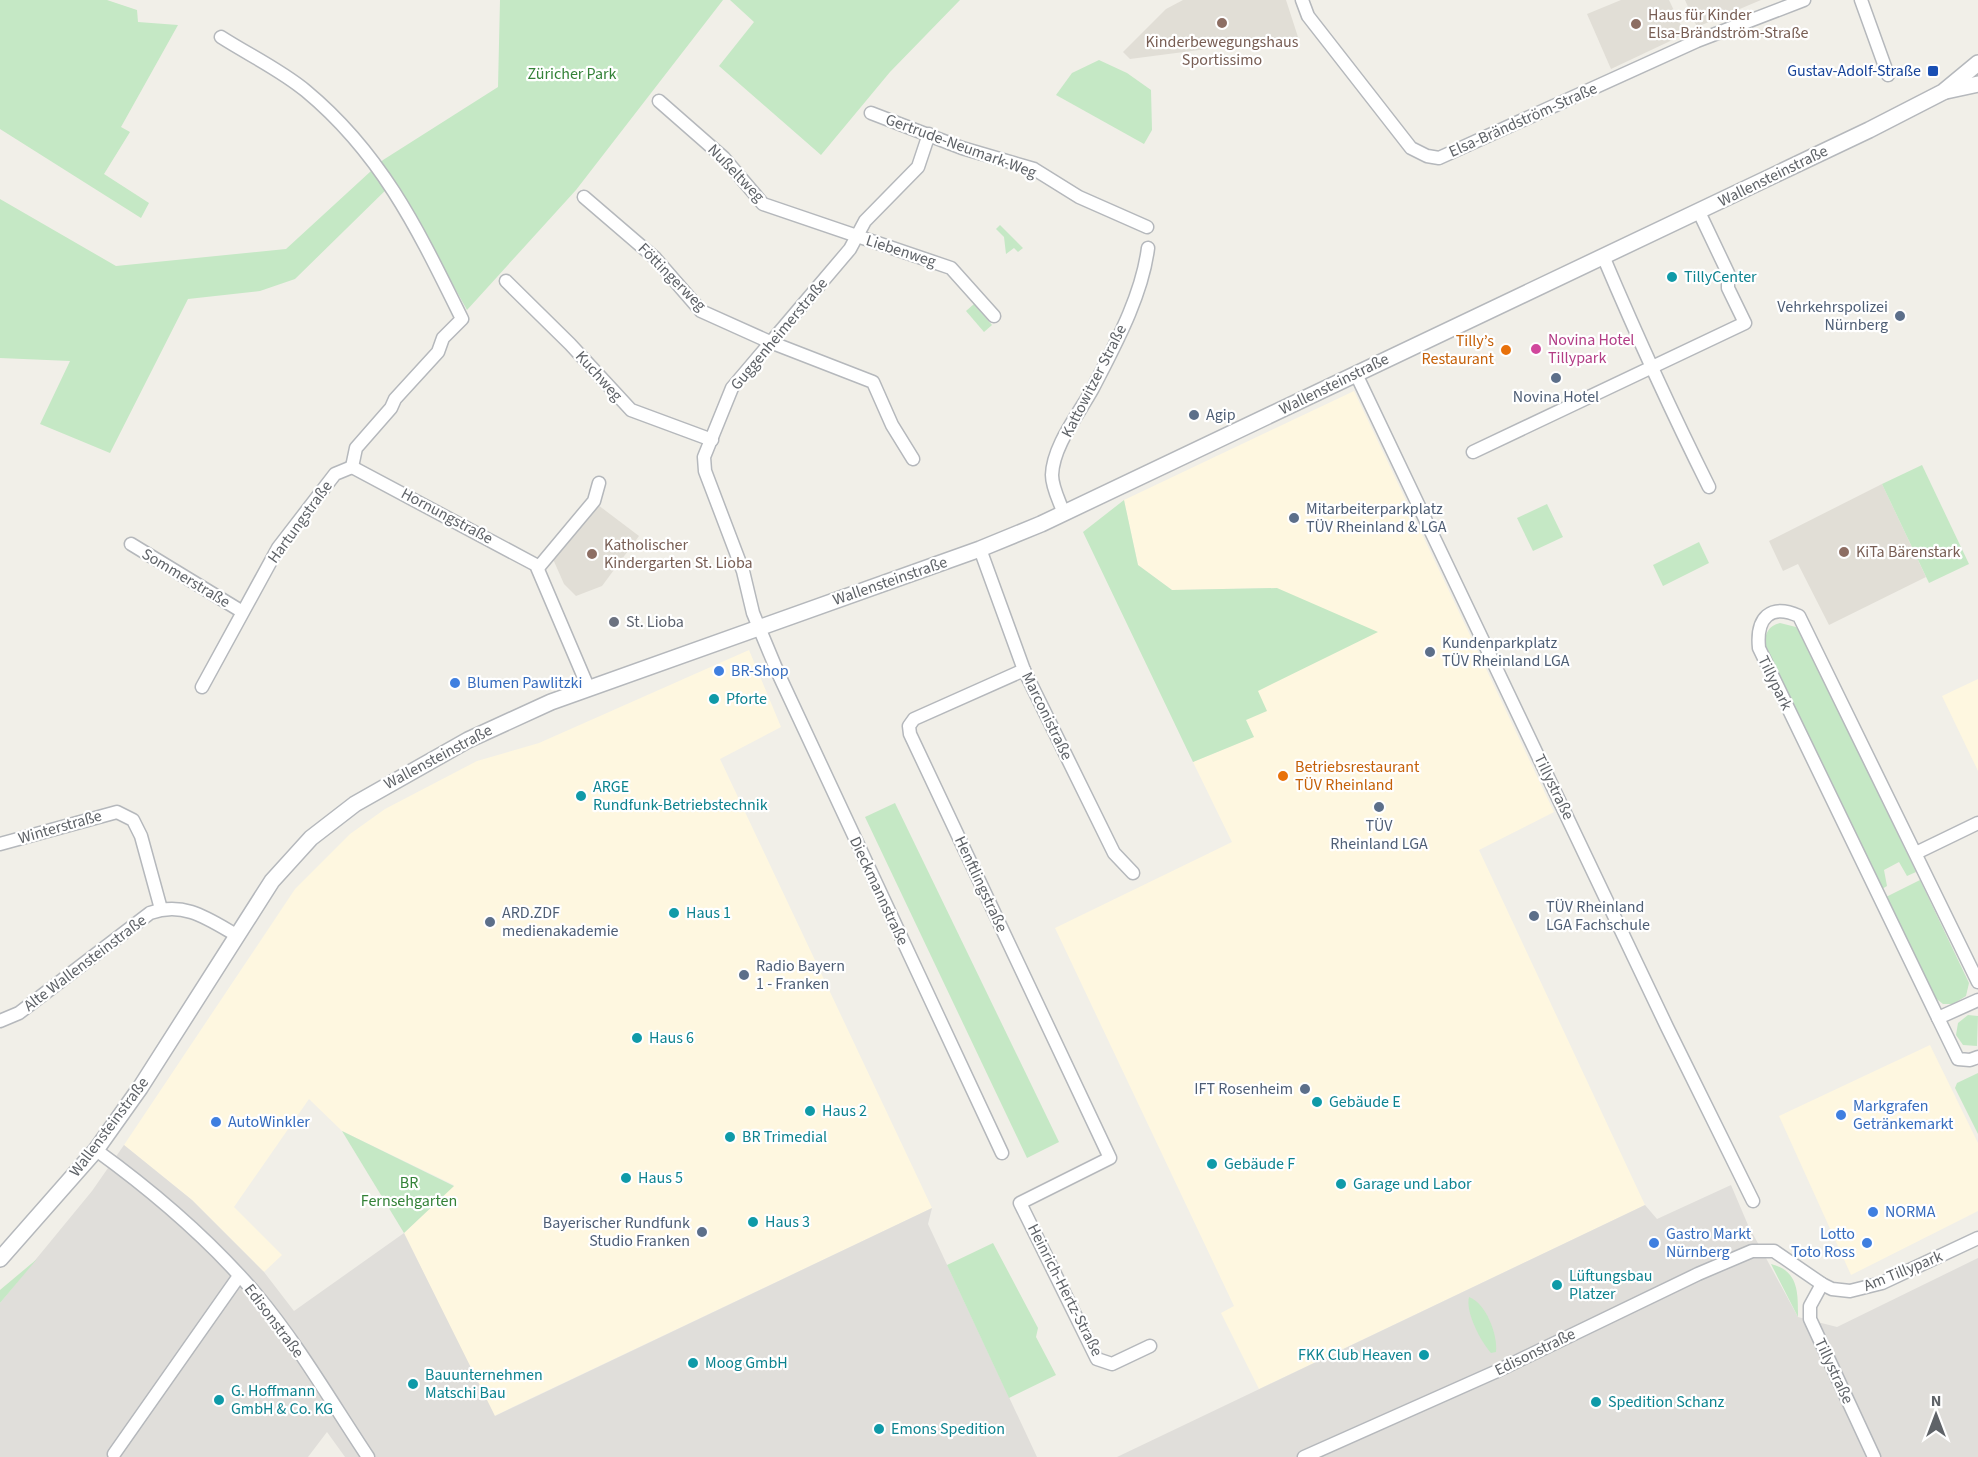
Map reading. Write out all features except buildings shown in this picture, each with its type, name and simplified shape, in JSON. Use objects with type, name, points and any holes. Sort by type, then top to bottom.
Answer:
[{"type":"street","name":"Elsa-Brändström-Straße","points":[[1302,0],[1308,16],[1411,148],[1427,156],[1438,158],[1697,41],[1804,0]]},
{"type":"street","points":[[1861,0],[1888,75]]},
{"type":"street","points":[[221,37],[305,90],[348,130],[376,162],[420,233],[462,319],[443,338],[438,352],[395,399],[391,408],[356,448],[352,467]]},
{"type":"street","name":"Wallensteinstraße","points":[[1943,92],[1978,63]]},
{"type":"street","name":"Wallensteinstraße","points":[[0,1259],[96,1150],[146,1079],[266,889],[294,855],[355,804],[468,740],[588,687],[980,549],[1064,514],[1699,212],[1943,92],[1978,84]]},
{"type":"street","name":"Nußeltweg","points":[[659,101],[724,158],[763,204],[857,237]]},
{"type":"street","name":"Gertrude-Neumark-Weg","points":[[871,113],[962,148],[1034,169],[1078,197],[1148,227]]},
{"type":"street","name":"Guggenheimerstraße","points":[[758,627],[743,571],[705,471],[704,457],[732,388],[850,249],[865,221],[918,167],[929,134]]},
{"type":"street","name":"Föttingerweg","points":[[584,196],[655,258],[701,311],[770,342],[873,382],[892,425],[913,459]]},
{"type":"street","points":[[1473,452],[1745,323],[1728,288],[1728,273],[1699,212]]},
{"type":"street","name":"Liebenweg","points":[[857,237],[951,268],[994,316]]},
{"type":"street","name":"Kattowitzer Straße","points":[[1064,514],[1052,475],[1057,452],[1093,387],[1129,310],[1145,274],[1149,248]]},
{"type":"street","points":[[1603,256],[1637,331],[1651,369],[1709,487]]},
{"type":"street","name":"Kuchweg","points":[[506,281],[570,344],[631,410],[712,440]]},
{"type":"street","name":"Tillystraße","points":[[1356,374],[1662,1017],[1753,1201]]},
{"type":"street","name":"Hornungstraße","points":[[352,467],[528,559],[538,568]]},
{"type":"street","name":"Hartungstraße","points":[[202,687],[278,548],[335,474],[352,467]]},
{"type":"street","points":[[588,687],[538,568],[594,501],[599,483]]},
{"type":"street","name":"Sommerstraße","points":[[130,544],[242,611]]},
{"type":"street","name":"Marconistraße","points":[[980,549],[1024,670],[1114,853],[1133,873]]},
{"type":"street","name":"Tillypark","points":[[1978,982],[1799,616],[1786,610],[1771,613],[1762,620],[1758,634],[1759,648],[1958,1059],[1970,1060],[1978,1057]]},
{"type":"street","name":"Dieckmannstraße","points":[[758,627],[808,740],[1002,1153]]},
{"type":"street","name":"Henftlingstraße","points":[[1020,1203],[1110,1158],[910,734],[909,726],[914,720],[1024,670]]},
{"type":"street","name":"Winterstraße","points":[[0,844],[117,812],[133,820],[141,836],[161,909]]},
{"type":"street","points":[[1916,854],[1978,823]]},
{"type":"street","name":"Alte Wallensteinstraße","points":[[0,1021],[19,1012],[142,918],[161,909],[189,910],[236,934]]},
{"type":"street","points":[[1938,1018],[1978,1000]]},
{"type":"street","name":"Edisonstraße","points":[[96,1150],[162,1201],[240,1276],[279,1325],[368,1457]]},
{"type":"street","name":"Heinrich-Hertz-Straße","points":[[1020,1203],[1097,1359],[1112,1364],[1150,1346]]},
{"type":"street","name":"Am Tillypark","points":[[1765,1250],[1783,1255],[1822,1284],[1842,1291],[1875,1286],[1978,1238]]},
{"type":"street","name":"Edisonstraße","points":[[1304,1457],[1495,1372],[1707,1269],[1752,1251],[1765,1250]]},
{"type":"street","name":"Edisonstraße","points":[[114,1454],[240,1276]]},
{"type":"street","name":"Tillystraße","points":[[1822,1284],[1810,1306],[1810,1319],[1874,1457]]},
{"type":"shaded area","name":"Kinderbewegungshaus Sportissimo","points":[[1183,0],[1286,0],[1298,37],[1130,59],[1123,52],[1166,9]]},
{"type":"shaded area","name":"Haus für Kinder Elsa-Brändström-Straße","points":[[1621,0],[1669,0],[1685,34],[1611,69],[1587,14]]},
{"type":"shaded area","points":[[1685,0],[1761,0],[1697,27]]},
{"type":"shaded area","points":[[1354,391],[1554,812],[1479,850],[1645,1205],[1259,1389],[1221,1313],[1234,1306],[1055,928],[1232,842],[1193,762],[1253,737],[1246,720],[1257,691],[1277,588],[1172,590],[1138,565],[1124,500]]},
{"type":"shaded area","name":"KiTa Bärenstark","points":[[1882,484],[1926,577],[1829,625],[1798,564],[1783,571],[1769,541]]},
{"type":"shaded area","name":"Katholischer Kindergarten St. Lioba","points":[[598,505],[639,536],[602,586],[576,596],[564,584],[553,559]]},
{"type":"shaded area","points":[[749,650],[781,727],[720,759],[932,1208],[494,1416],[404,1233],[454,1185],[342,1131],[309,1099],[234,1207],[282,1255],[264,1272],[192,1200],[124,1145],[295,889],[350,834],[385,809],[477,761],[539,743]]},
{"type":"shaded area","points":[[1978,679],[1978,771],[1942,696]]},
{"type":"shaded area","points":[[1930,1045],[1978,1143],[1978,1211],[1851,1275],[1779,1116]]},
{"type":"shaded area","points":[[124,1145],[192,1200],[264,1272],[294,1311],[404,1233],[495,1416],[932,1208],[928,1224],[1037,1457],[345,1457],[327,1432],[308,1457],[0,1457],[0,1303],[92,1191]]},
{"type":"shaded area","points":[[1731,1185],[1748,1225],[1798,1317],[1837,1327],[1978,1258],[1978,1457],[1117,1457],[1645,1205],[1657,1219]]},
{"type":"green space","points":[[0,0],[107,0],[137,10],[138,22],[178,25],[121,127],[130,132],[104,174],[149,203],[141,218],[0,129]]},
{"type":"green space","name":"Züricher Park","points":[[500,0],[723,0],[576,190],[467,310],[395,181],[295,279],[260,291],[188,299],[110,453],[40,424],[70,361],[0,358],[0,199],[116,266],[286,249],[383,160],[498,87]]},
{"type":"green space","points":[[730,0],[960,0],[890,72],[821,155],[719,66],[754,22]]},
{"type":"green space","points":[[1099,60],[1127,73],[1151,90],[1152,130],[1144,144],[1056,95],[1072,73]]},
{"type":"green space","points":[[1000,225],[1023,248],[1018,252],[1014,248],[1006,254],[1004,237],[996,229]]},
{"type":"green space","points":[[974,304],[992,325],[984,332],[966,311]]},
{"type":"green space","points":[[1922,465],[1969,564],[1929,583],[1882,484]]},
{"type":"green space","points":[[1124,500],[1138,565],[1172,590],[1277,588],[1378,632],[1258,691],[1267,711],[1246,720],[1254,737],[1193,762],[1083,532]]},
{"type":"green space","points":[[1547,504],[1563,537],[1533,551],[1517,518]]},
{"type":"green space","points":[[1699,542],[1709,563],[1663,586],[1653,565]]},
{"type":"green space","points":[[1780,623],[1796,627],[1802,635],[1916,872],[1907,876],[1899,862],[1884,870],[1887,886],[1882,889],[1765,648],[1767,632],[1772,626]]},
{"type":"green space","points":[[895,803],[1059,1142],[1027,1158],[865,817]]},
{"type":"green space","points":[[1920,880],[1969,983],[1966,996],[1953,1004],[1943,1004],[1933,996],[1886,897]]},
{"type":"green space","points":[[1968,1015],[1978,1016],[1977,1046],[1963,1045],[1956,1035],[1958,1023]]},
{"type":"green space","points":[[1978,1073],[1978,1134],[1955,1088],[1957,1083]]},
{"type":"green space","name":"BR Fernsehgarten","points":[[342,1131],[454,1186],[404,1233]]},
{"type":"green space","points":[[993,1243],[1038,1328],[1036,1337],[1056,1375],[1009,1398],[947,1265]]},
{"type":"green space","points":[[37,1259],[0,1303],[0,1290]]},
{"type":"green space","points":[[1771,1264],[1780,1267],[1792,1278],[1797,1292],[1798,1317]]},
{"type":"green space","points":[[1469,1297],[1481,1306],[1490,1320],[1496,1352],[1491,1353],[1479,1334],[1469,1311]]},
{"type":"place","name":"Kinderbewegungshaus Sportissimo","points":[[1222,23]]},
{"type":"place","name":"Haus für Kinder Elsa-Brändström-Straße","points":[[1636,24]]},
{"type":"place","name":"Gustav-Adolf-Straße","points":[[1933,71]]},
{"type":"place","name":"TillyCenter","points":[[1672,277]]},
{"type":"place","name":"Vehrkehrspolizei Nürnberg","points":[[1900,316]]},
{"type":"place","name":"Novina Hotel Tillypark","points":[[1536,349]]},
{"type":"place","name":"Tilly’s Restaurant","points":[[1506,350]]},
{"type":"place","name":"Novina Hotel","points":[[1556,378]]},
{"type":"place","name":"Agip","points":[[1194,415]]},
{"type":"place","name":"Mitarbeiterparkplatz TÜV Rheinland & LGA","points":[[1294,518]]},
{"type":"place","name":"KiTa Bärenstark","points":[[1844,552]]},
{"type":"place","name":"Katholischer Kindergarten St. Lioba","points":[[592,554]]},
{"type":"place","name":"St. Lioba","points":[[614,622]]},
{"type":"place","name":"Kundenparkplatz TÜV Rheinland LGA","points":[[1430,652]]},
{"type":"place","name":"BR-Shop","points":[[719,671]]},
{"type":"place","name":"Blumen Pawlitzki","points":[[455,683]]},
{"type":"place","name":"Pforte","points":[[714,699]]},
{"type":"place","name":"Betriebsrestaurant TÜV Rheinland","points":[[1283,776]]},
{"type":"place","name":"ARGE Rundfunk-Betriebstechnik","points":[[581,796]]},
{"type":"place","name":"TÜV Rheinland LGA","points":[[1379,807]]},
{"type":"place","name":"Haus 1","points":[[674,913]]},
{"type":"place","name":"TÜV Rheinland LGA Fachschule","points":[[1534,916]]},
{"type":"place","name":"ARD.ZDF medienakademie","points":[[490,922]]},
{"type":"place","name":"Radio Bayern 1 - Franken","points":[[744,975]]},
{"type":"place","name":"Haus 6","points":[[637,1038]]},
{"type":"place","name":"IFT Rosenheim","points":[[1305,1089]]},
{"type":"place","name":"Gebäude E","points":[[1317,1102]]},
{"type":"place","name":"Haus 2","points":[[810,1111]]},
{"type":"place","name":"Markgrafen Getränkemarkt","points":[[1841,1115]]},
{"type":"place","name":"AutoWinkler","points":[[216,1122]]},
{"type":"place","name":"BR Trimedial","points":[[730,1137]]},
{"type":"place","name":"Gebäude F","points":[[1212,1164]]},
{"type":"place","name":"Haus 5","points":[[626,1178]]},
{"type":"place","name":"Garage und Labor","points":[[1341,1184]]},
{"type":"place","name":"NORMA","points":[[1873,1212]]},
{"type":"place","name":"Haus 3","points":[[753,1222]]},
{"type":"place","name":"Bayerischer Rundfunk Studio Franken","points":[[702,1232]]},
{"type":"place","name":"Gastro Markt Nürnberg","points":[[1654,1243]]},
{"type":"place","name":"Lotto Toto Ross","points":[[1867,1243]]},
{"type":"place","name":"Lüftungsbau Platzer","points":[[1557,1285]]},
{"type":"place","name":"FKK Club Heaven","points":[[1424,1355]]},
{"type":"place","name":"Moog GmbH","points":[[693,1363]]},
{"type":"place","name":"Bauunternehmen Matschi Bau","points":[[413,1384]]},
{"type":"place","name":"G. Hoffmann GmbH & Co. KG","points":[[219,1400]]},
{"type":"place","name":"Spedition Schanz","points":[[1596,1402]]},
{"type":"place","name":"Emons Spedition","points":[[879,1429]]}]
